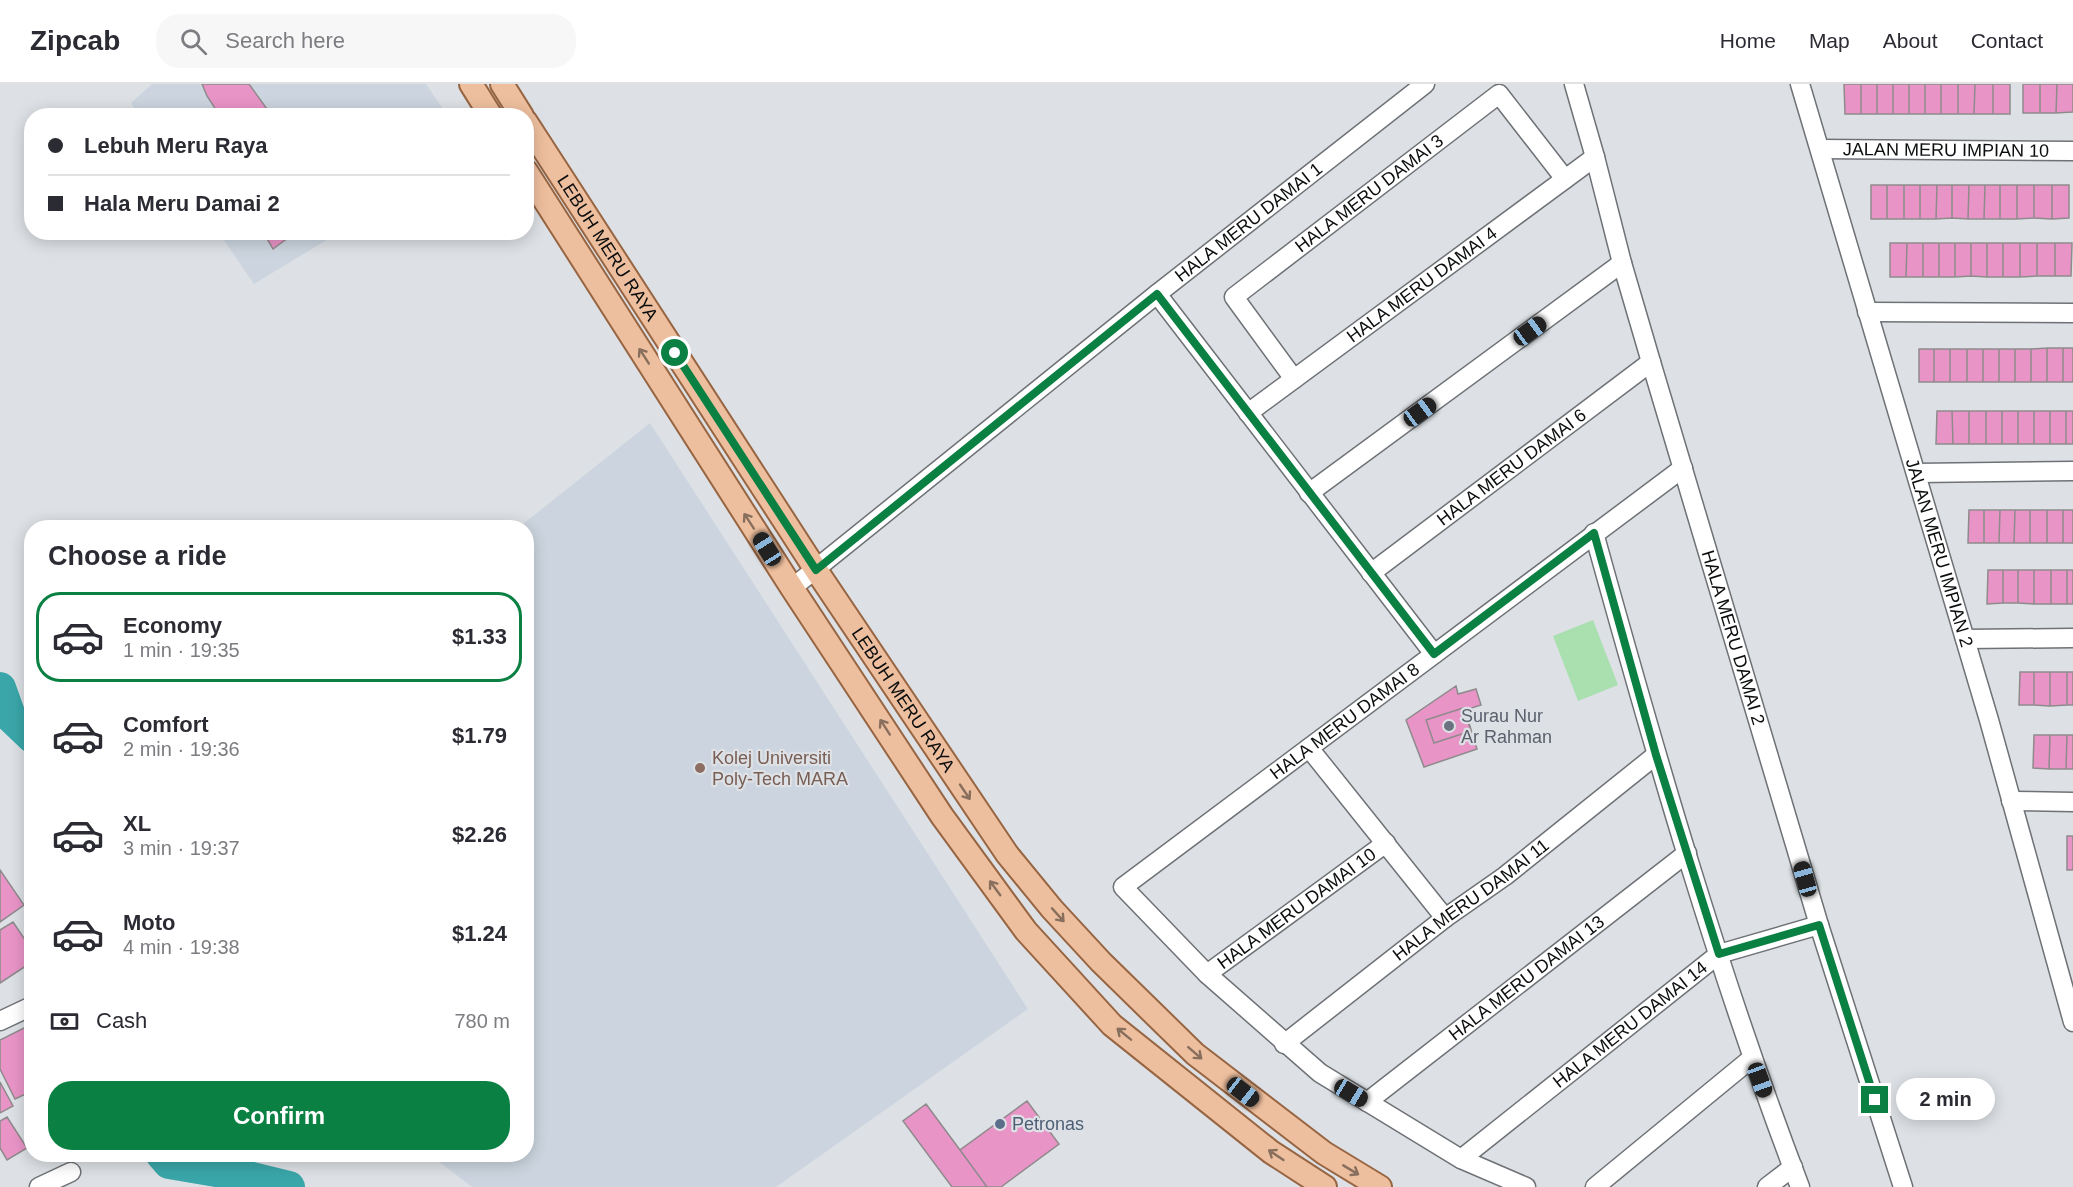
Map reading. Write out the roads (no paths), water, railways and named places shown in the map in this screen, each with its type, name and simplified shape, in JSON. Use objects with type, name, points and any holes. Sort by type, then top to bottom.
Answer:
[{"type":"main road","points":[[471,84],[486,108]]},
{"type":"main road","points":[[502,84],[517,108]]},
{"type":"main road","name":"LEBUH MERU RAYA","points":[[534,134],[816,570],[1007,854],[1052,909],[1101,962],[1195,1054],[1324,1153],[1380,1187]]},
{"type":"main road","name":"LEBUH MERU RAYA","points":[[534,184],[792,588],[942,816],[1026,931],[1112,1025],[1271,1152],[1325,1187]]},
{"type":"street","name":"HALA MERU DAMAI 1","points":[[792,588],[1157,294],[1425,84]]},
{"type":"street","name":"HALA MERU DAMAI 2","points":[[1574,84],[1651,362],[1819,925],[1903,1187]]},
{"type":"street","name":"JALAN MERU IMPIAN 2","points":[[1800,84],[1917,473],[2011,801],[2065,966],[2073,1022]]},
{"type":"street","name":"HALA MERU DAMAI 3","points":[[1294,379],[1234,297],[1499,94],[1565,179]]},
{"type":"street","name":"JALAN MERU IMPIAN 10","points":[[1820,150],[2073,151]]},
{"type":"street","name":"HALA MERU DAMAI 4","points":[[1248,413],[1595,157]]},
{"type":"street","points":[[1310,492],[1622,263]]},
{"type":"street","points":[[1157,294],[1434,654]]},
{"type":"street","points":[[1867,312],[2073,313]]},
{"type":"street","name":"HALA MERU DAMAI 6","points":[[1371,573],[1651,362]]},
{"type":"street","name":"HALA MERU DAMAI 8","points":[[1208,974],[1123,888],[1683,468]]},
{"type":"street","points":[[1917,473],[2073,471]]},
{"type":"street","points":[[1594,533],[1656,755],[1752,1058],[1800,1187]]},
{"type":"street","points":[[1965,639],[2073,638]]},
{"type":"street","points":[[1309,748],[1445,918]]},
{"type":"street","name":"HALA MERU DAMAI 11","points":[[1284,1044],[1445,918],[1505,876],[1656,755]]},
{"type":"street","points":[[2011,801],[2073,802]]},
{"type":"street","name":"HALA MERU DAMAI 10","points":[[1208,974],[1386,843]]},
{"type":"street","name":"HALA MERU DAMAI 13","points":[[1367,1102],[1687,853]]},
{"type":"street","name":"HALA MERU DAMAI 14","points":[[1461,1159],[1719,954],[1819,925]]},
{"type":"street","points":[[1208,974],[1284,1044],[1320,1073],[1461,1159],[1526,1187]]},
{"type":"street","points":[[0,1021],[24,1010]]},
{"type":"street","points":[[1595,1187],[1752,1058]]},
{"type":"street","points":[[1767,1187],[1792,1167]]},
{"type":"street","points":[[39,1187],[71,1172]]},
{"type":"waterway","points":[[0,688],[10,716],[24,729]]},
{"type":"waterway","points":[[168,1162],[240,1175],[289,1187]]},
{"type":"place","name":"Surau Nur Ar Rahman","points":[[1449,726]]},
{"type":"place","name":"Kolej Universiti Poly-Tech MARA","points":[[700,768]]},
{"type":"place","name":"Petronas","points":[[1000,1124]]}]
